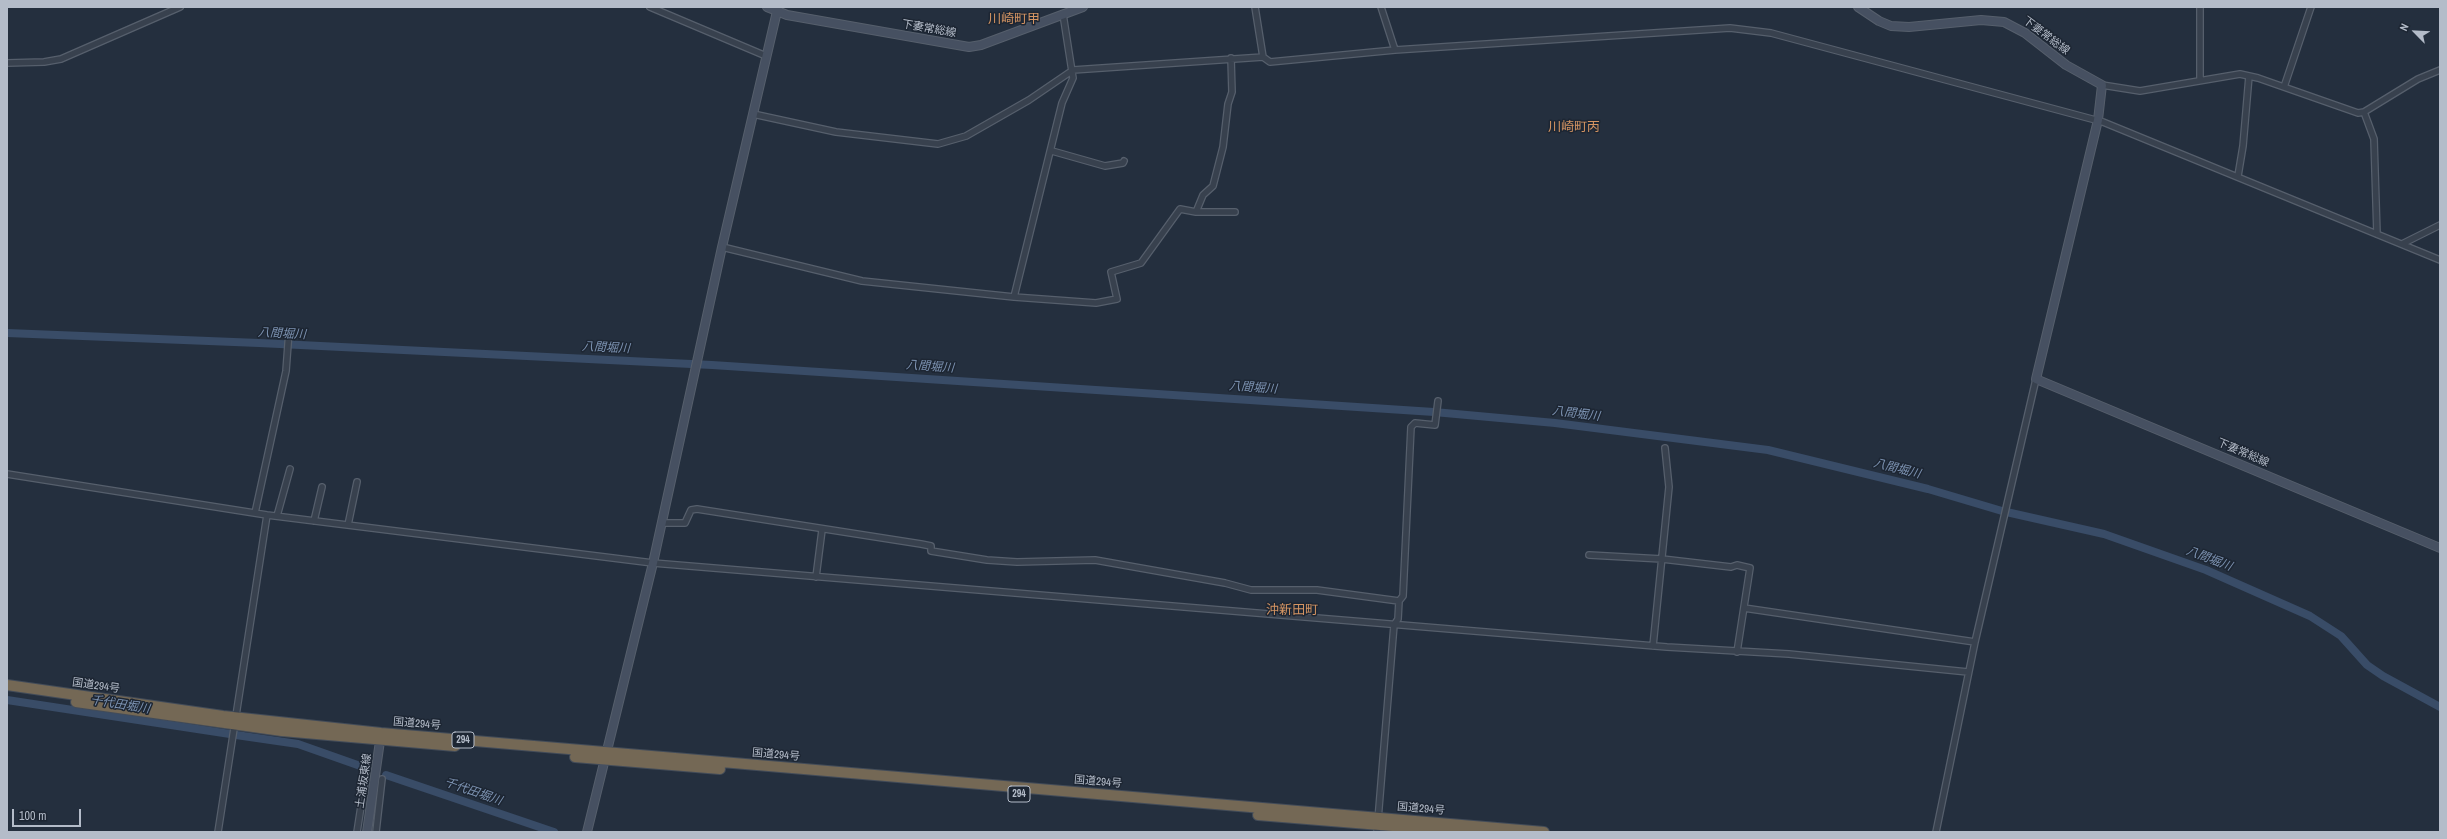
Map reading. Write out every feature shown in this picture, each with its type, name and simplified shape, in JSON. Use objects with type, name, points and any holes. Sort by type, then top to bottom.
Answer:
[{"type":"highway","name":"国道294号","points":[[7,685],[235,722]]},
{"type":"highway","name":"国道294号","points":[[7,692],[235,722],[1466,832]]},
{"type":"highway","name":"国道294号","points":[[1378,825],[1544,832]]},
{"type":"main road","name":"下妻常総線","points":[[767,7],[969,47],[981,45],[1083,7]]},
{"type":"main road","name":"下妻常総線","points":[[1858,7],[1879,21],[1891,26],[1909,27],[1981,20],[2004,22],[2025,33],[2066,65],[2102,85]]},
{"type":"main road","points":[[587,832],[653,563],[693,375],[777,9]]},
{"type":"main road","points":[[2036,379],[2098,120],[2102,85]]},
{"type":"main road","name":"下妻常総線","points":[[2036,379],[2440,548]]},
{"type":"main road","name":"土浦坂東線","points":[[367,832],[381,736]]},
{"type":"street","points":[[7,64],[44,62],[61,59],[180,7]]},
{"type":"street","points":[[650,7],[766,56]]},
{"type":"street","points":[[1255,7],[1263,57]]},
{"type":"street","points":[[1381,7],[1394,50]]},
{"type":"street","points":[[2200,7],[2200,79]]},
{"type":"street","points":[[2284,87],[2311,7]]},
{"type":"street","points":[[1014,297],[1031,223],[1052,151],[1062,103],[1073,78],[1073,70],[1063,14]]},
{"type":"street","points":[[753,114],[836,132],[938,144],[966,136],[1029,100],[1073,70],[1230,58],[1263,57],[1270,62],[1394,50],[1738,29],[1771,34],[2098,120],[2238,176],[2440,260]]},
{"type":"street","points":[[1196,212],[1203,195],[1213,186],[1223,147],[1228,104],[1232,92],[1230,58]]},
{"type":"street","points":[[2102,85],[2140,91],[2200,79],[2240,74],[2284,87],[2347,110],[2364,112],[2418,79],[2440,70]]},
{"type":"street","points":[[2238,176],[2243,146],[2249,76]]},
{"type":"street","points":[[2364,112],[2374,139],[2377,234]]},
{"type":"street","points":[[1052,151],[1105,166],[1123,163],[1124,161]]},
{"type":"street","points":[[722,247],[862,281],[1014,297],[1096,303],[1117,299],[1110,272],[1141,263],[1180,209],[1196,212],[1235,212]]},
{"type":"street","points":[[2402,244],[2440,225]]},
{"type":"street","points":[[255,513],[268,462],[288,354],[289,332]]},
{"type":"street","points":[[1936,832],[1968,672],[2002,520],[2036,379]]},
{"type":"street","points":[[1378,825],[1394,625],[1398,619],[1399,601],[1404,596],[1411,427],[1415,423],[1435,425],[1438,401]]},
{"type":"street","points":[[1653,646],[1668,487],[1665,448]]},
{"type":"street","points":[[277,516],[290,469]]},
{"type":"street","points":[[7,474],[267,515],[653,563],[1653,646],[1789,654],[1968,672]]},
{"type":"street","points":[[348,525],[357,482]]},
{"type":"street","points":[[314,521],[322,487]]},
{"type":"street","points":[[662,522],[685,523],[691,510],[697,509],[822,530],[920,544],[931,546],[931,550],[987,560],[1017,562],[1095,560],[1225,583],[1252,590],[1317,590],[1399,601]]},
{"type":"street","points":[[218,832],[267,515]]},
{"type":"street","points":[[816,577],[822,530]]},
{"type":"street","points":[[1589,555],[1662,559],[1731,567],[1737,565],[1750,568],[1737,652]]},
{"type":"street","points":[[1744,608],[1975,642]]},
{"type":"street","points":[[357,832],[366,774]]},
{"type":"street","points":[[376,832],[382,779]]},
{"type":"waterway","name":"八間堀川","points":[[7,333],[259,343],[712,365],[1434,412],[1555,423],[1768,450],[1928,489],[2002,511],[2104,534],[2206,570],[2310,616],[2341,636],[2367,665],[2383,676],[2440,707]]},
{"type":"waterway","name":"千代田堀川","points":[[7,700],[230,734]]},
{"type":"waterway","name":"千代田堀川","points":[[236,735],[298,744],[366,768]]},
{"type":"waterway","name":"千代田堀川","points":[[386,775],[554,832]]},
{"type":"district","name":"川崎町甲","points":[[1014,20]]},
{"type":"district","name":"川崎町丙","points":[[1574,128]]},
{"type":"district","name":"沖新田町","points":[[1292,611]]}]
